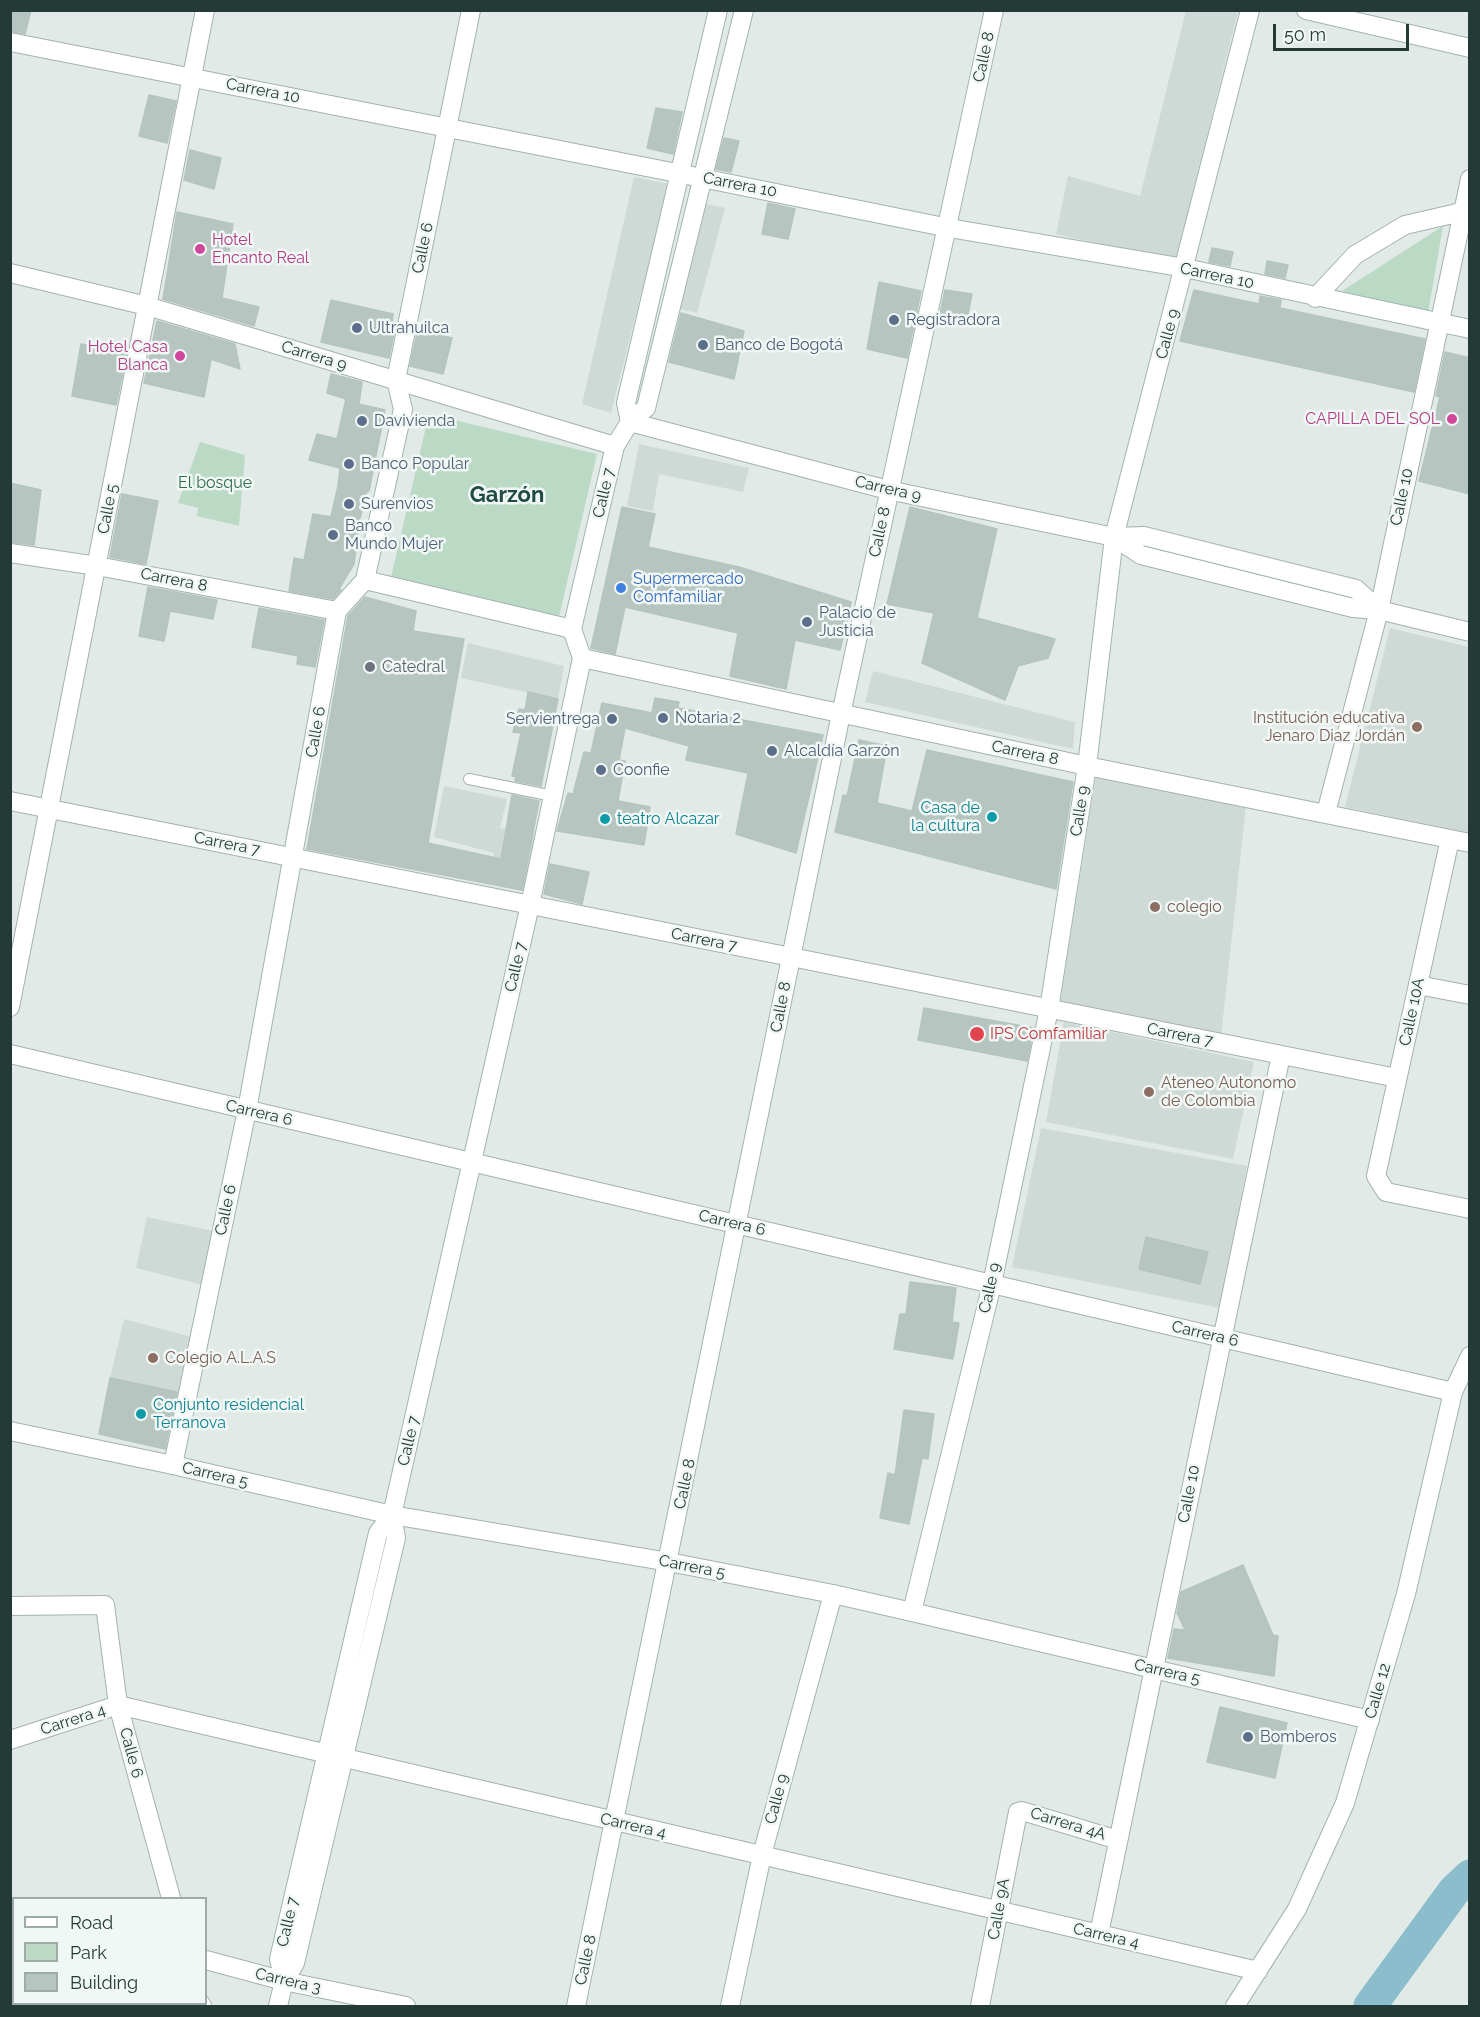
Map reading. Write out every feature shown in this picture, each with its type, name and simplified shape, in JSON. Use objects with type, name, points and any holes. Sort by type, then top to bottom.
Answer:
[{"type":"street","name":"Calle 5","points":[[10,1007],[205,10]]},
{"type":"street","name":"Calle 6","points":[[173,1465],[247,1110],[337,611],[365,580],[403,409],[396,380],[471,10]]},
{"type":"street","points":[[630,422],[626,403],[682,174],[718,10]]},
{"type":"street","name":"Calle 7","points":[[572,629],[615,446],[630,422],[646,408],[744,10]]},
{"type":"street","name":"Calle 8","points":[[576,2007],[738,1225],[790,957],[888,490],[949,228],[994,10]]},
{"type":"street","name":"Calle 9","points":[[912,1612],[992,1284],[1049,1009],[1087,766],[1114,537],[1250,10]]},
{"type":"street","points":[[1306,10],[1470,48]]},
{"type":"street","name":"Carrera 10","points":[[10,42],[682,174],[703,176],[949,228],[1185,268],[1315,298],[1470,329]]},
{"type":"street","name":"Calle 10","points":[[1326,813],[1379,610],[1439,323],[1466,211],[1470,178]]},
{"type":"street","points":[[1315,298],[1355,255],[1405,225],[1466,211]]},
{"type":"street","name":"Carrera 9","points":[[10,273],[147,306],[615,446]]},
{"type":"street","name":"Carrera 9","points":[[630,422],[888,490],[1114,537],[1144,536],[1356,589],[1379,610]]},
{"type":"street","name":"Carrera 9","points":[[1114,537],[1141,555],[1353,608],[1379,610],[1470,632]]},
{"type":"street","name":"Carrera 8","points":[[10,553],[97,566],[337,611]]},
{"type":"street","points":[[1217,574],[1221,556]]},
{"type":"street","points":[[1296,594],[1302,576]]},
{"type":"street","points":[[365,580],[572,629],[582,658]]},
{"type":"street","name":"Calle 7","points":[[278,2007],[284,1981],[279,1959],[336,1756],[378,1533],[392,1515],[530,905],[582,658]]},
{"type":"street","name":"Carrera 8","points":[[582,658],[1087,766],[1470,843]]},
{"type":"street","name":"Carrera 7","points":[[10,801],[1397,1078]]},
{"type":"street","name":"Calle 10A","points":[[1450,839],[1376,1176],[1386,1191],[1470,1209]]},
{"type":"street","points":[[1418,985],[1470,995]]},
{"type":"street","name":"Carrera 6","points":[[10,1054],[1454,1392]]},
{"type":"street","name":"Calle 10","points":[[1099,1934],[1281,1055]]},
{"type":"street","name":"Calle 12","points":[[1235,2007],[1297,1909],[1345,1803],[1406,1594],[1454,1392],[1470,1356]]},
{"type":"street","name":"Carrera 5","points":[[10,1431],[392,1515],[669,1562],[833,1594],[1370,1719]]},
{"type":"street","name":"Calle 9","points":[[730,2007],[762,1856],[833,1594]]},
{"type":"street","name":"Calle 6","points":[[10,1606],[105,1605],[118,1705],[170,1897]]},
{"type":"street","name":"Carrera 4","points":[[10,1740],[118,1705],[1258,1971]]},
{"type":"street","name":"Carrera 4A","points":[[1018,1812],[1022,1811],[1118,1839]]},
{"type":"street","name":"Calle 9A","points":[[980,2007],[1018,1812]]},
{"type":"street","name":"Carrera 3","points":[[207,1960],[284,1981],[406,2007]]},
{"type":"lane","points":[[469,779],[554,796]]},
{"type":"shaded area","points":[[1186,11],[1238,11],[1176,261],[1056,234],[1068,176],[1140,196]]},
{"type":"shaded area","points":[[634,177],[669,184],[611,413],[582,404]]},
{"type":"shaded area","points":[[701,203],[725,208],[697,313],[671,307]]},
{"type":"shaded area","points":[[639,444],[749,468],[743,492],[659,474],[653,511],[627,506]]},
{"type":"shaded area","name":"Institución educativa Jenaro Diaz Jordán","points":[[1390,628],[1469,647],[1469,833],[1345,807]]},
{"type":"shaded area","points":[[468,643],[564,666],[558,699],[461,678]]},
{"type":"shaded area","points":[[873,671],[1075,722],[1073,749],[865,702]]},
{"type":"shaded area","name":"colegio","points":[[1096,775],[1246,806],[1221,1037],[1059,1008]]},
{"type":"shaded area","points":[[444,786],[507,799],[500,828],[538,835],[528,892],[488,884],[494,853],[434,837]]},
{"type":"shaded area","name":"Ateneo Autonomo de Colombia","points":[[1064,1022],[1254,1062],[1233,1159],[1046,1122]]},
{"type":"shaded area","points":[[1041,1128],[1247,1166],[1220,1308],[1012,1267]]},
{"type":"shaded area","points":[[147,1217],[218,1232],[207,1286],[136,1268]]},
{"type":"shaded area","name":"Colegio A.L.A.S","points":[[124,1319],[196,1338],[185,1394],[110,1378]]},
{"type":"shaded area","points":[[202,2005],[203,2006],[66,2006]]},
{"type":"green space","points":[[1443,226],[1428,313],[1342,291]]},
{"type":"green space","points":[[429,414],[597,454],[559,617],[391,577]]},
{"type":"green space","name":"El bosque","points":[[200,442],[245,455],[239,526],[197,516],[198,508],[178,503]]},
{"type":"building","points":[[10,10],[31,10],[25,34],[10,31]]},
{"type":"building","points":[[149,95],[176,101],[167,143],[139,136]]},
{"type":"building","points":[[656,108],[682,112],[673,154],[647,148]]},
{"type":"building","points":[[724,138],[739,141],[731,172],[716,169]]},
{"type":"building","points":[[190,150],[221,158],[214,189],[184,180]]},
{"type":"building","points":[[768,203],[795,209],[788,239],[762,234]]},
{"type":"building","name":"Hotel Encanto Real","points":[[177,212],[233,224],[222,298],[259,307],[254,326],[163,299]]},
{"type":"building","points":[[1212,248],[1233,252],[1230,266],[1209,262]]},
{"type":"building","points":[[1267,261],[1288,265],[1285,278],[1265,274]]},
{"type":"building","name":"Registradora","points":[[879,282],[921,291],[907,358],[867,349]]},
{"type":"building","points":[[945,290],[972,294],[967,319],[940,314]]},
{"type":"building","points":[[1194,290],[1259,304],[1260,296],[1281,300],[1280,308],[1425,339],[1414,392],[1180,341]]},
{"type":"building","name":"Ultrahuilca","points":[[331,300],[393,314],[392,322],[396,323],[389,358],[321,342]]},
{"type":"building","name":"Banco de Bogotá","points":[[681,313],[744,331],[734,379],[669,362]]},
{"type":"building","name":"Hotel Casa Blanca","points":[[157,321],[235,344],[240,369],[211,359],[204,397],[144,383]]},
{"type":"building","points":[[418,329],[452,338],[443,374],[410,366]]},
{"type":"building","points":[[81,344],[127,352],[116,405],[72,396]]},
{"type":"building","name":"CAPILLA DEL SOL","points":[[1445,352],[1470,358],[1470,494],[1419,481],[1440,397],[1436,396]]},
{"type":"building","points":[[331,374],[362,382],[359,404],[385,410],[369,491],[367,491],[360,518],[354,564],[339,589],[341,590],[333,599],[289,591],[294,558],[304,560],[313,514],[331,517],[338,486],[340,468],[309,460],[317,434],[337,439],[346,399],[327,393]]},
{"type":"building","points":[[10,483],[41,490],[34,545],[10,542]]},
{"type":"building","points":[[122,494],[158,501],[146,564],[110,557]]},
{"type":"building","points":[[622,507],[655,514],[648,547],[739,567],[851,602],[840,650],[795,640],[786,689],[730,676],[738,633],[625,607],[615,654],[591,648]]},
{"type":"building","points":[[910,507],[997,529],[977,618],[1055,639],[1048,658],[1018,666],[1005,700],[922,663],[934,613],[887,604]]},
{"type":"building","points":[[148,587],[217,600],[213,619],[170,611],[164,641],[139,636]]},
{"type":"building","points":[[365,597],[416,611],[413,631],[464,639],[428,843],[501,859],[512,795],[539,801],[522,890],[307,849],[348,616]]},
{"type":"building","points":[[259,608],[324,620],[315,667],[297,664],[298,656],[252,647]]},
{"type":"building","points":[[528,692],[558,699],[541,786],[515,781],[516,777],[512,776],[521,733],[513,732],[519,709],[525,710]]},
{"type":"building","points":[[655,698],[679,702],[678,708],[823,735],[796,853],[736,834],[748,773],[686,760],[689,746],[625,728],[619,760],[625,761],[618,801],[650,807],[644,845],[557,831],[568,793],[573,794],[584,752],[591,753],[602,703],[652,713]]},
{"type":"building","name":"Casa de la cultura","points":[[859,740],[887,746],[877,803],[912,811],[927,750],[1073,782],[1056,889],[835,832],[843,795],[847,796]]},
{"type":"building","points":[[550,864],[589,872],[582,904],[544,894]]},
{"type":"building","name":"IPS Comfamiliar","points":[[924,1008],[1034,1028],[1027,1061],[918,1040]]},
{"type":"building","points":[[1146,1237],[1208,1252],[1200,1284],[1139,1269]]},
{"type":"building","points":[[910,1282],[956,1288],[952,1322],[959,1323],[953,1359],[894,1349],[900,1314],[906,1314]]},
{"type":"building","name":"Conjunto residencial Terranova","points":[[110,1378],[177,1392],[165,1449],[99,1434]]},
{"type":"building","points":[[904,1410],[934,1414],[928,1459],[922,1458],[909,1524],[880,1518],[888,1473],[895,1475]]},
{"type":"building","points":[[1243,1565],[1273,1635],[1278,1636],[1274,1676],[1168,1658],[1174,1629],[1185,1630],[1177,1613],[1181,1592]]},
{"type":"building","name":"Bomberos","points":[[1220,1707],[1287,1723],[1275,1778],[1207,1762]]},
{"type":"waterway","points":[[1370,2006],[1454,1891],[1470,1876]]},
{"type":"place","name":"Hotel Encanto Real","points":[[200,249]]},
{"type":"place","name":"Registradora","points":[[894,320]]},
{"type":"place","name":"Ultrahuilca","points":[[357,328]]},
{"type":"place","name":"Banco de Bogotá","points":[[703,345]]},
{"type":"place","name":"Hotel Casa Blanca","points":[[180,356]]},
{"type":"place","name":"CAPILLA DEL SOL","points":[[1452,419]]},
{"type":"place","name":"Davivienda","points":[[362,421]]},
{"type":"place","name":"Banco Popular","points":[[349,464]]},
{"type":"place","name":"Surenvios","points":[[349,504]]},
{"type":"place","name":"Banco Mundo Mujer","points":[[333,535]]},
{"type":"place","name":"Supermercado Comfamiliar","points":[[621,588]]},
{"type":"place","name":"Palacio de Justicia","points":[[807,622]]},
{"type":"place","name":"Catedral","points":[[370,667]]},
{"type":"place","name":"Notaria 2","points":[[663,718]]},
{"type":"place","name":"Servientrega","points":[[612,719]]},
{"type":"place","name":"Institución educativa Jenaro Diaz Jordán","points":[[1417,727]]},
{"type":"place","name":"Alcaldía Garzón","points":[[772,751]]},
{"type":"place","name":"Coonfie","points":[[601,770]]},
{"type":"place","name":"Casa de la cultura","points":[[992,817]]},
{"type":"place","name":"teatro Alcazar","points":[[605,819]]},
{"type":"place","name":"colegio","points":[[1155,907]]},
{"type":"place","name":"IPS Comfamiliar","points":[[977,1034]]},
{"type":"place","name":"Ateneo Autonomo de Colombia","points":[[1149,1092]]},
{"type":"place","name":"Colegio A.L.A.S","points":[[153,1358]]},
{"type":"place","name":"Conjunto residencial Terranova","points":[[141,1414]]},
{"type":"place","name":"Bomberos","points":[[1248,1737]]},
{"type":"district","name":"Garzón","points":[[507,495]]}]
